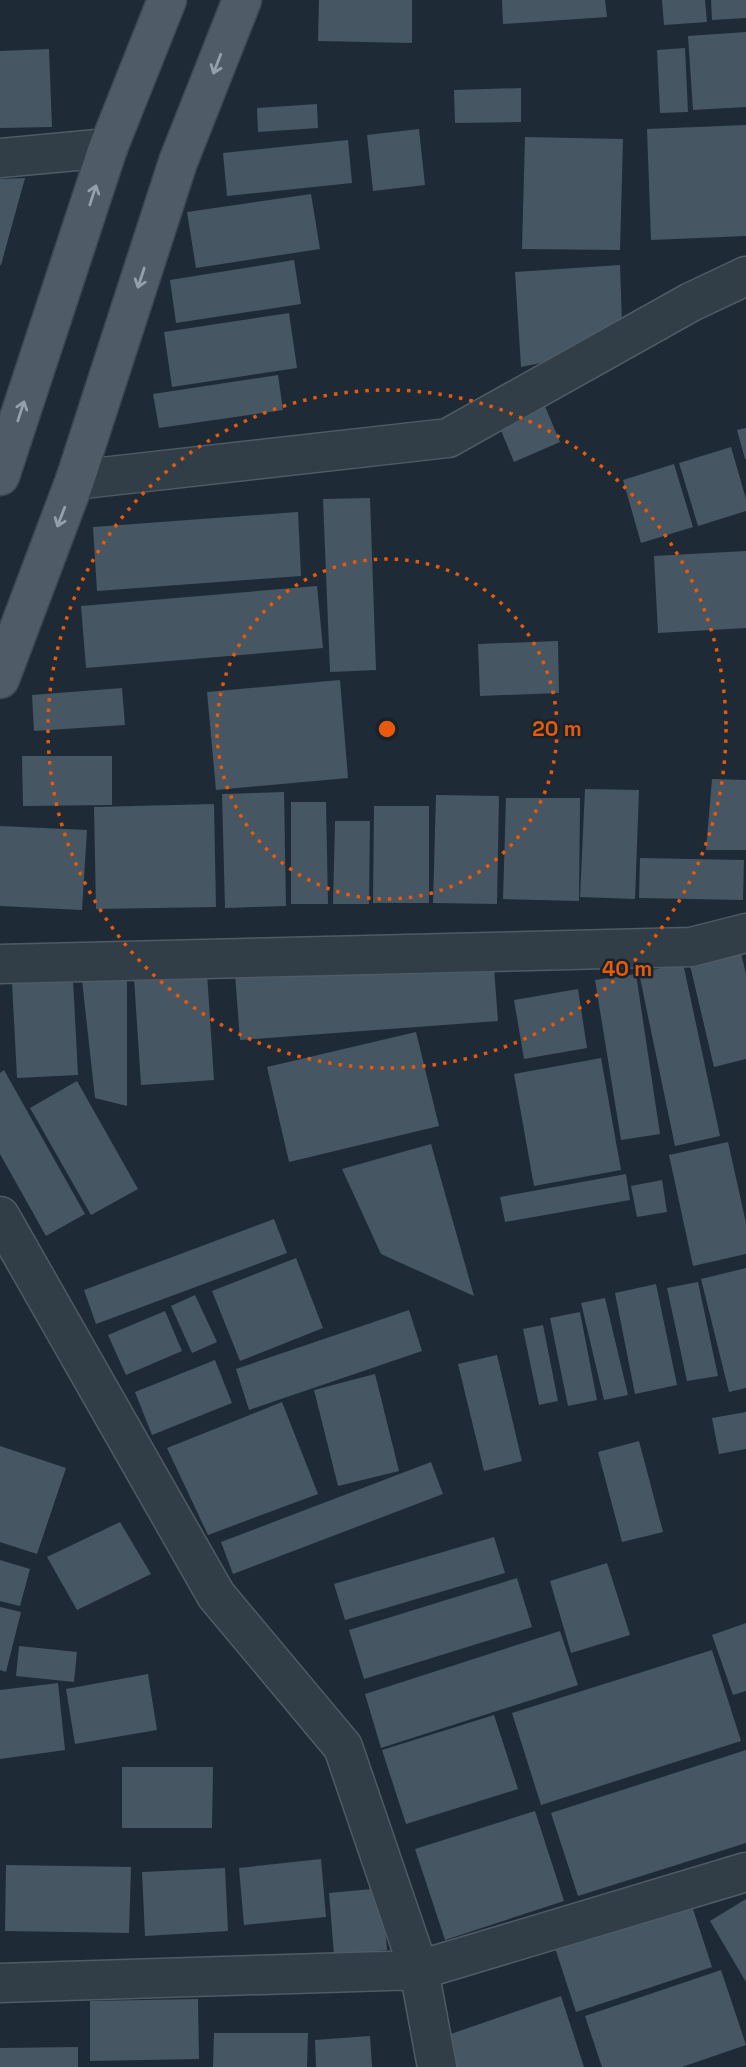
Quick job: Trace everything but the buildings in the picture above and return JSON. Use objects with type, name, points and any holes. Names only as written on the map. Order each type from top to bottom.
[{"type":"main road","points":[[0,476],[108,148],[167,0]]},
{"type":"main road","points":[[0,679],[75,480],[178,162],[242,0]]},
{"type":"street","points":[[0,158],[108,148]]},
{"type":"street","points":[[75,480],[448,438],[679,309],[746,276]]},
{"type":"street","points":[[0,964],[691,947],[746,933]]},
{"type":"street","points":[[0,1216],[216,1595],[343,1747],[419,1970],[437,2067]]},
{"type":"street","points":[[0,1983],[419,1970],[746,1872]]}]
